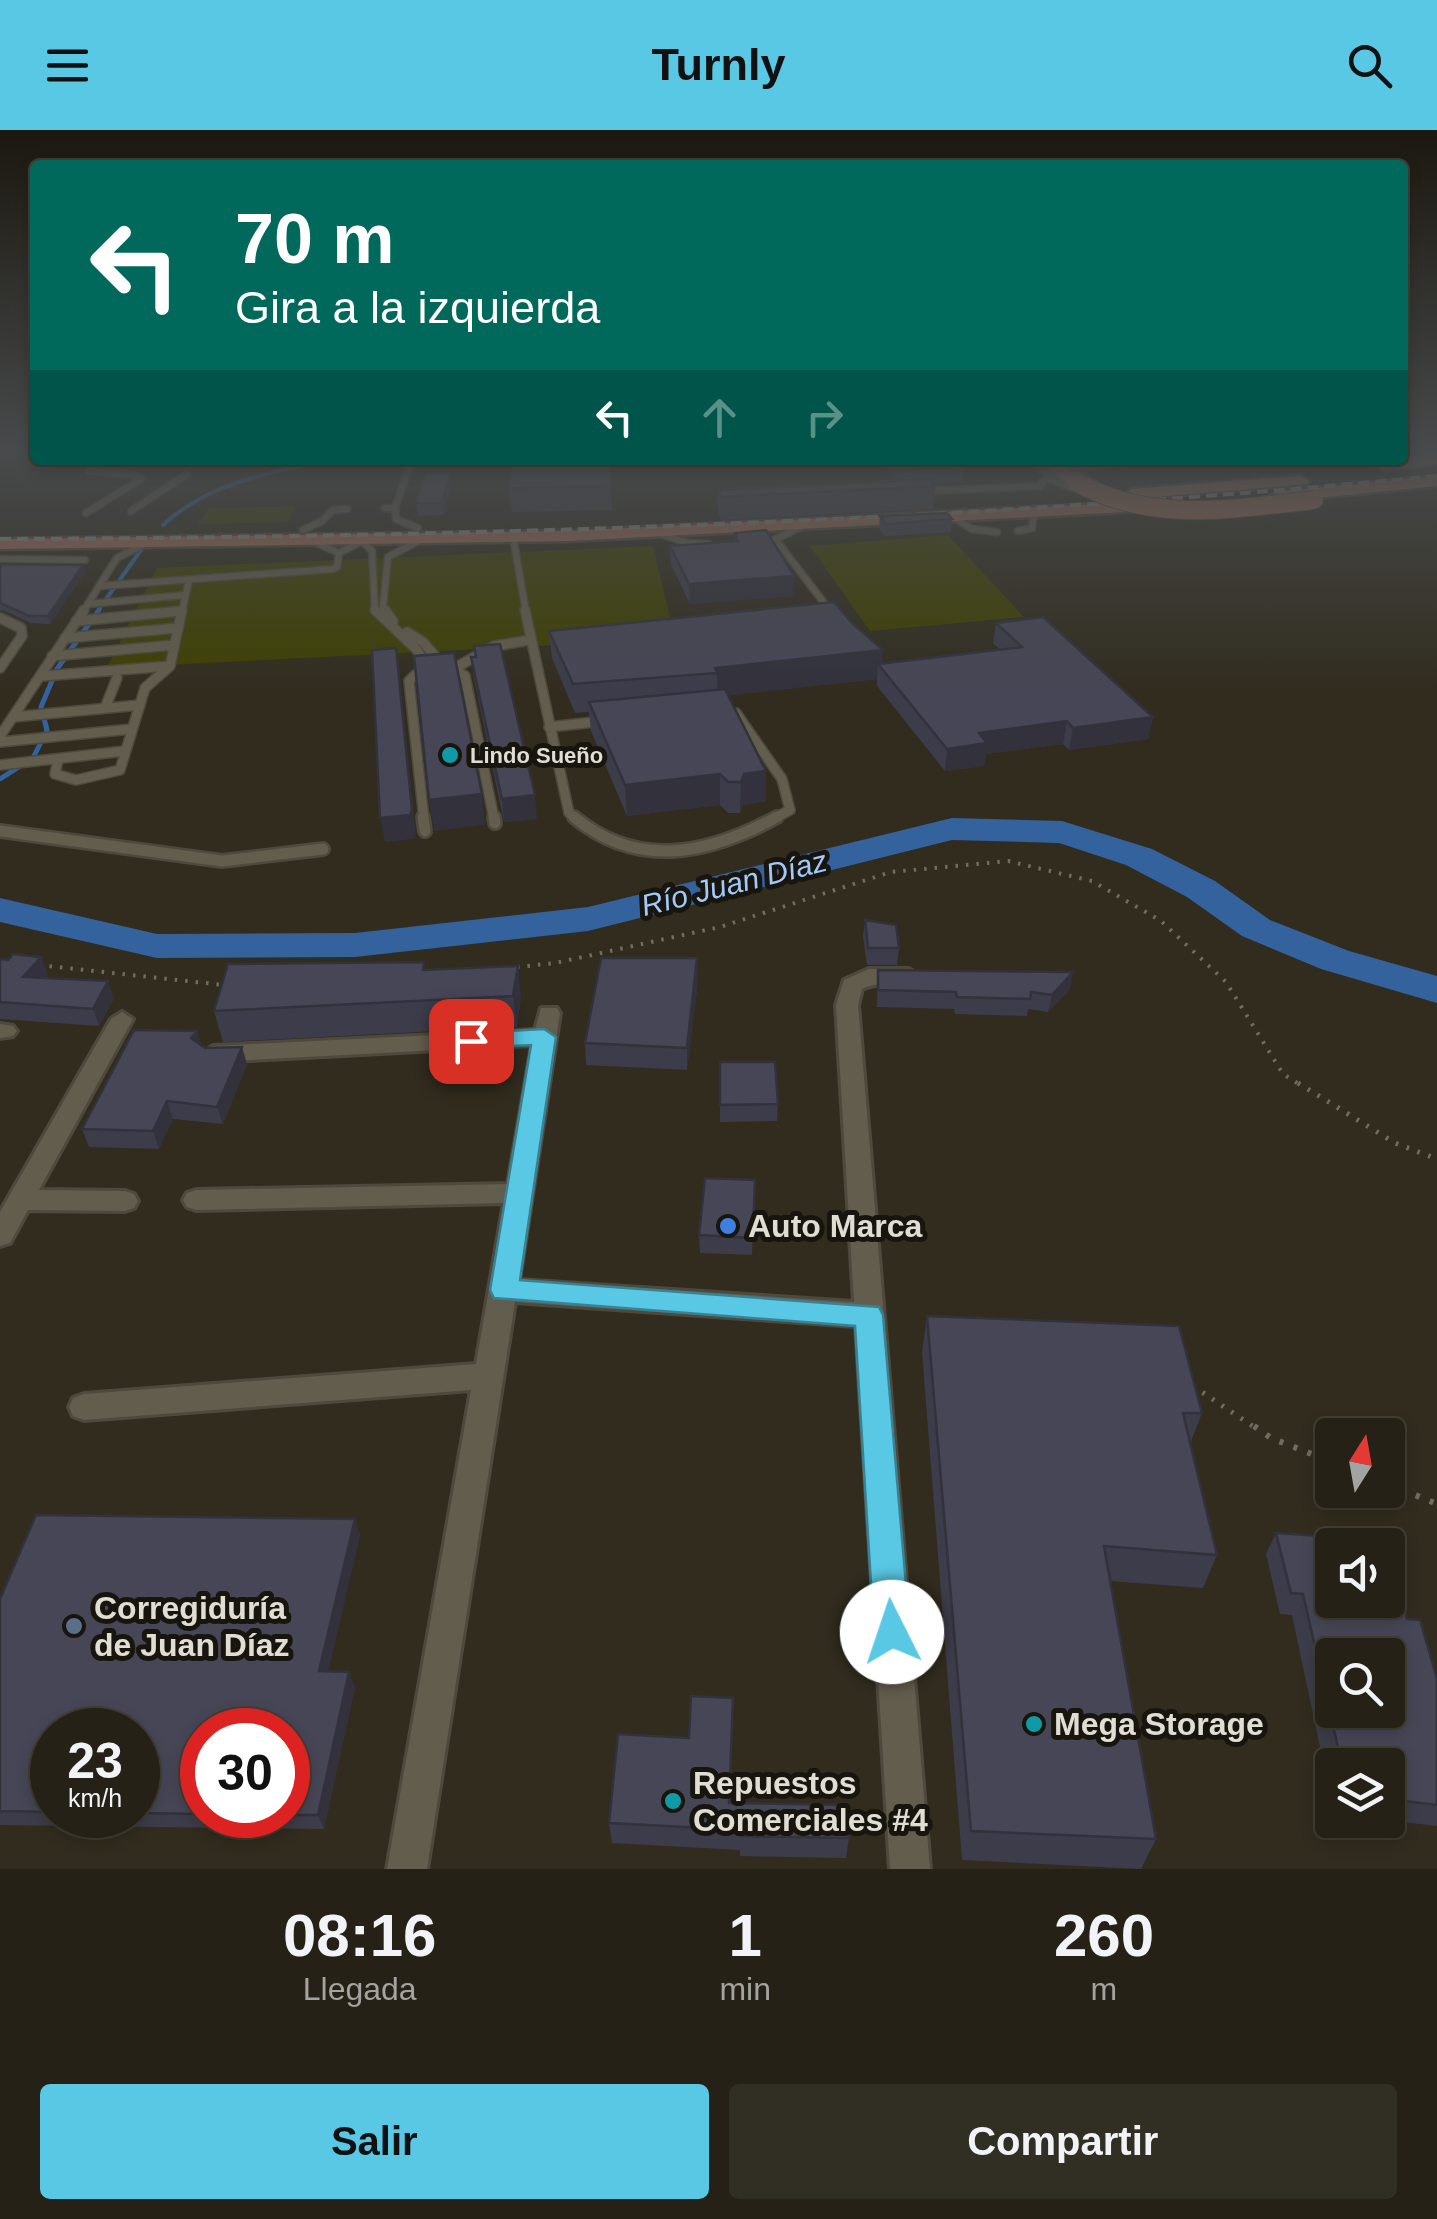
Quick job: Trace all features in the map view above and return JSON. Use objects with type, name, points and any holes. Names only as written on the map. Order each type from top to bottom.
[{"type":"main road","points":[[59,531],[362,540],[420,534],[513,537],[676,531]]},
{"type":"main road","points":[[0,547],[487,531]]},
{"type":"street","points":[[910,1869],[847,1005],[852,985],[870,976],[947,976]]},
{"type":"street","points":[[0,1236],[122,1018]]},
{"type":"street","points":[[212,1054],[547,1025],[407,1869]]},
{"type":"street","points":[[196,1200],[520,1193]]},
{"type":"street","points":[[20,1200],[125,1201]]},
{"type":"street","points":[[504,1290],[869,1315]]},
{"type":"street","points":[[84,1407],[490,1376]]},
{"type":"lane","points":[[313,531],[308,536],[339,554]]},
{"type":"lane","points":[[415,531],[420,534],[388,557],[383,612],[423,642],[444,666]]},
{"type":"lane","points":[[764,542],[793,531]]},
{"type":"lane","points":[[990,531],[997,532]]},
{"type":"lane","points":[[655,532],[688,544],[726,544]]},
{"type":"lane","points":[[513,537],[530,640],[569,813],[585,830],[629,852],[686,852],[761,827],[790,810],[782,779],[735,712],[722,709]]},
{"type":"lane","points":[[339,554],[362,540],[372,551],[375,613],[417,650],[426,668]]},
{"type":"lane","points":[[776,540],[840,623]]},
{"type":"lane","points":[[100,544],[118,558]]},
{"type":"lane","points":[[0,739],[118,558],[145,544]]},
{"type":"lane","points":[[688,544],[692,556]]},
{"type":"lane","points":[[98,586],[333,569],[338,567],[339,554]]},
{"type":"lane","points":[[0,559],[84,560]]},
{"type":"lane","points":[[58,760],[55,774],[59,778],[87,778],[120,770],[145,688],[170,666],[188,580]]},
{"type":"lane","points":[[88,604],[185,595]]},
{"type":"lane","points":[[76,621],[181,611]]},
{"type":"lane","points":[[0,618],[21,628],[22,636],[0,668]]},
{"type":"lane","points":[[64,638],[178,628]]},
{"type":"lane","points":[[455,668],[494,646],[530,640]]},
{"type":"lane","points":[[52,656],[174,646]]},
{"type":"lane","points":[[43,676],[170,666]]},
{"type":"lane","points":[[425,831],[410,681],[411,676],[426,668],[455,668],[465,676],[495,823]]},
{"type":"lane","points":[[105,708],[117,678]]},
{"type":"lane","points":[[13,717],[140,705]]},
{"type":"lane","points":[[549,727],[626,719]]},
{"type":"lane","points":[[0,739],[132,729]]},
{"type":"lane","points":[[0,766],[125,751]]},
{"type":"lane","points":[[0,831],[222,862],[323,849]]},
{"type":"path","points":[[500,969],[555,963],[720,926],[891,872],[1008,861],[1092,881],[1161,921],[1226,982],[1284,1074],[1395,1144],[1437,1158]]},
{"type":"path","points":[[37,965],[202,986],[240,985]]},
{"type":"path","points":[[1186,1382],[1272,1438],[1315,1455]]},
{"type":"path","points":[[1405,1491],[1437,1504]]},
{"type":"shaded area","points":[[948,535],[1024,617],[870,631],[810,546]]},
{"type":"shaded area","points":[[653,546],[675,639],[107,668],[157,568]]},
{"type":"building","points":[[767,531],[794,576],[689,584],[670,546],[738,541],[735,533]]},
{"type":"building","points":[[0,564],[83,565],[48,616],[29,616],[0,603]]},
{"type":"building","points":[[834,602],[883,650],[715,668],[717,673],[573,684],[549,631]]},
{"type":"building","points":[[1043,617],[1153,717],[1073,728],[1067,721],[979,733],[987,743],[947,749],[878,664],[1022,647],[996,623]]},
{"type":"building","points":[[500,644],[535,795],[502,799],[471,657],[476,657],[474,646]]},
{"type":"building","points":[[396,648],[412,810],[410,815],[380,818],[372,650]]},
{"type":"building","name":"Lindo Sueño","points":[[454,653],[482,794],[429,800],[414,656]]},
{"type":"building","points":[[725,689],[766,771],[744,774],[741,782],[728,782],[720,774],[625,785],[589,702]]},
{"type":"building","points":[[865,920],[896,925],[899,948],[868,948]]},
{"type":"building","points":[[13,954],[41,957],[23,977],[108,981],[93,1009],[0,1002],[0,959],[8,960]]},
{"type":"building","points":[[601,958],[697,958],[687,1048],[585,1043]]},
{"type":"building","points":[[424,962],[423,970],[518,966],[513,996],[214,1011],[228,964]]},
{"type":"building","points":[[878,970],[1073,972],[1052,995],[1031,992],[1030,999],[878,990]]},
{"type":"building","points":[[134,1030],[197,1031],[191,1038],[205,1048],[242,1047],[217,1107],[167,1101],[153,1131],[82,1129]]},
{"type":"building","points":[[720,1062],[775,1062],[778,1104],[720,1105]]},
{"type":"building","name":"Auto Marca","points":[[705,1178],[755,1180],[753,1238],[699,1235]]},
{"type":"building","name":"Mega Storage","points":[[927,1316],[1179,1326],[1202,1413],[1183,1413],[1217,1555],[1104,1546],[1156,1839],[971,1831]]},
{"type":"building","points":[[36,1515],[355,1519],[319,1671],[349,1672],[318,1815],[310,1815],[310,1708],[180,1708],[180,1814],[160,1813],[160,1708],[30,1708],[30,1812],[0,1811],[0,1599]]},
{"type":"building","points":[[1276,1533],[1315,1536],[1315,1618],[1405,1618],[1405,1612],[1407,1619],[1420,1620],[1437,1679],[1437,1805],[1405,1801],[1405,1748],[1338,1748],[1334,1728],[1405,1728],[1405,1638],[1315,1638],[1315,1647],[1303,1594],[1291,1593]]},
{"type":"building","points":[[691,1696],[733,1698],[729,1803],[847,1805],[849,1838],[740,1836],[741,1830],[609,1823],[618,1734],[689,1738]]},
{"type":"waterway","points":[[97,612],[143,547]]},
{"type":"waterway","points":[[0,779],[33,758],[47,730],[41,707],[57,669],[99,610]]},
{"type":"waterway","name":"Río Juan Díaz","points":[[0,910],[157,946],[355,945],[588,919],[952,829],[1062,832],[1139,857],[1201,889],[1256,928],[1335,960],[1437,990]]},
{"type":"railway","points":[[0,539],[498,531]]},
{"type":"place","name":"Lindo Sueño","points":[[450,755]]},
{"type":"place","name":"Auto Marca","points":[[728,1226]]},
{"type":"place","name":"Corregiduría de Juan Díaz","points":[[74,1626]]},
{"type":"place","name":"Mega Storage","points":[[1034,1724]]},
{"type":"place","name":"Repuestos Comerciales #4","points":[[673,1801]]},
{"type":"route","points":[[471,1041],[544,1037],[504,1290],[869,1315],[892,1632]]}]
